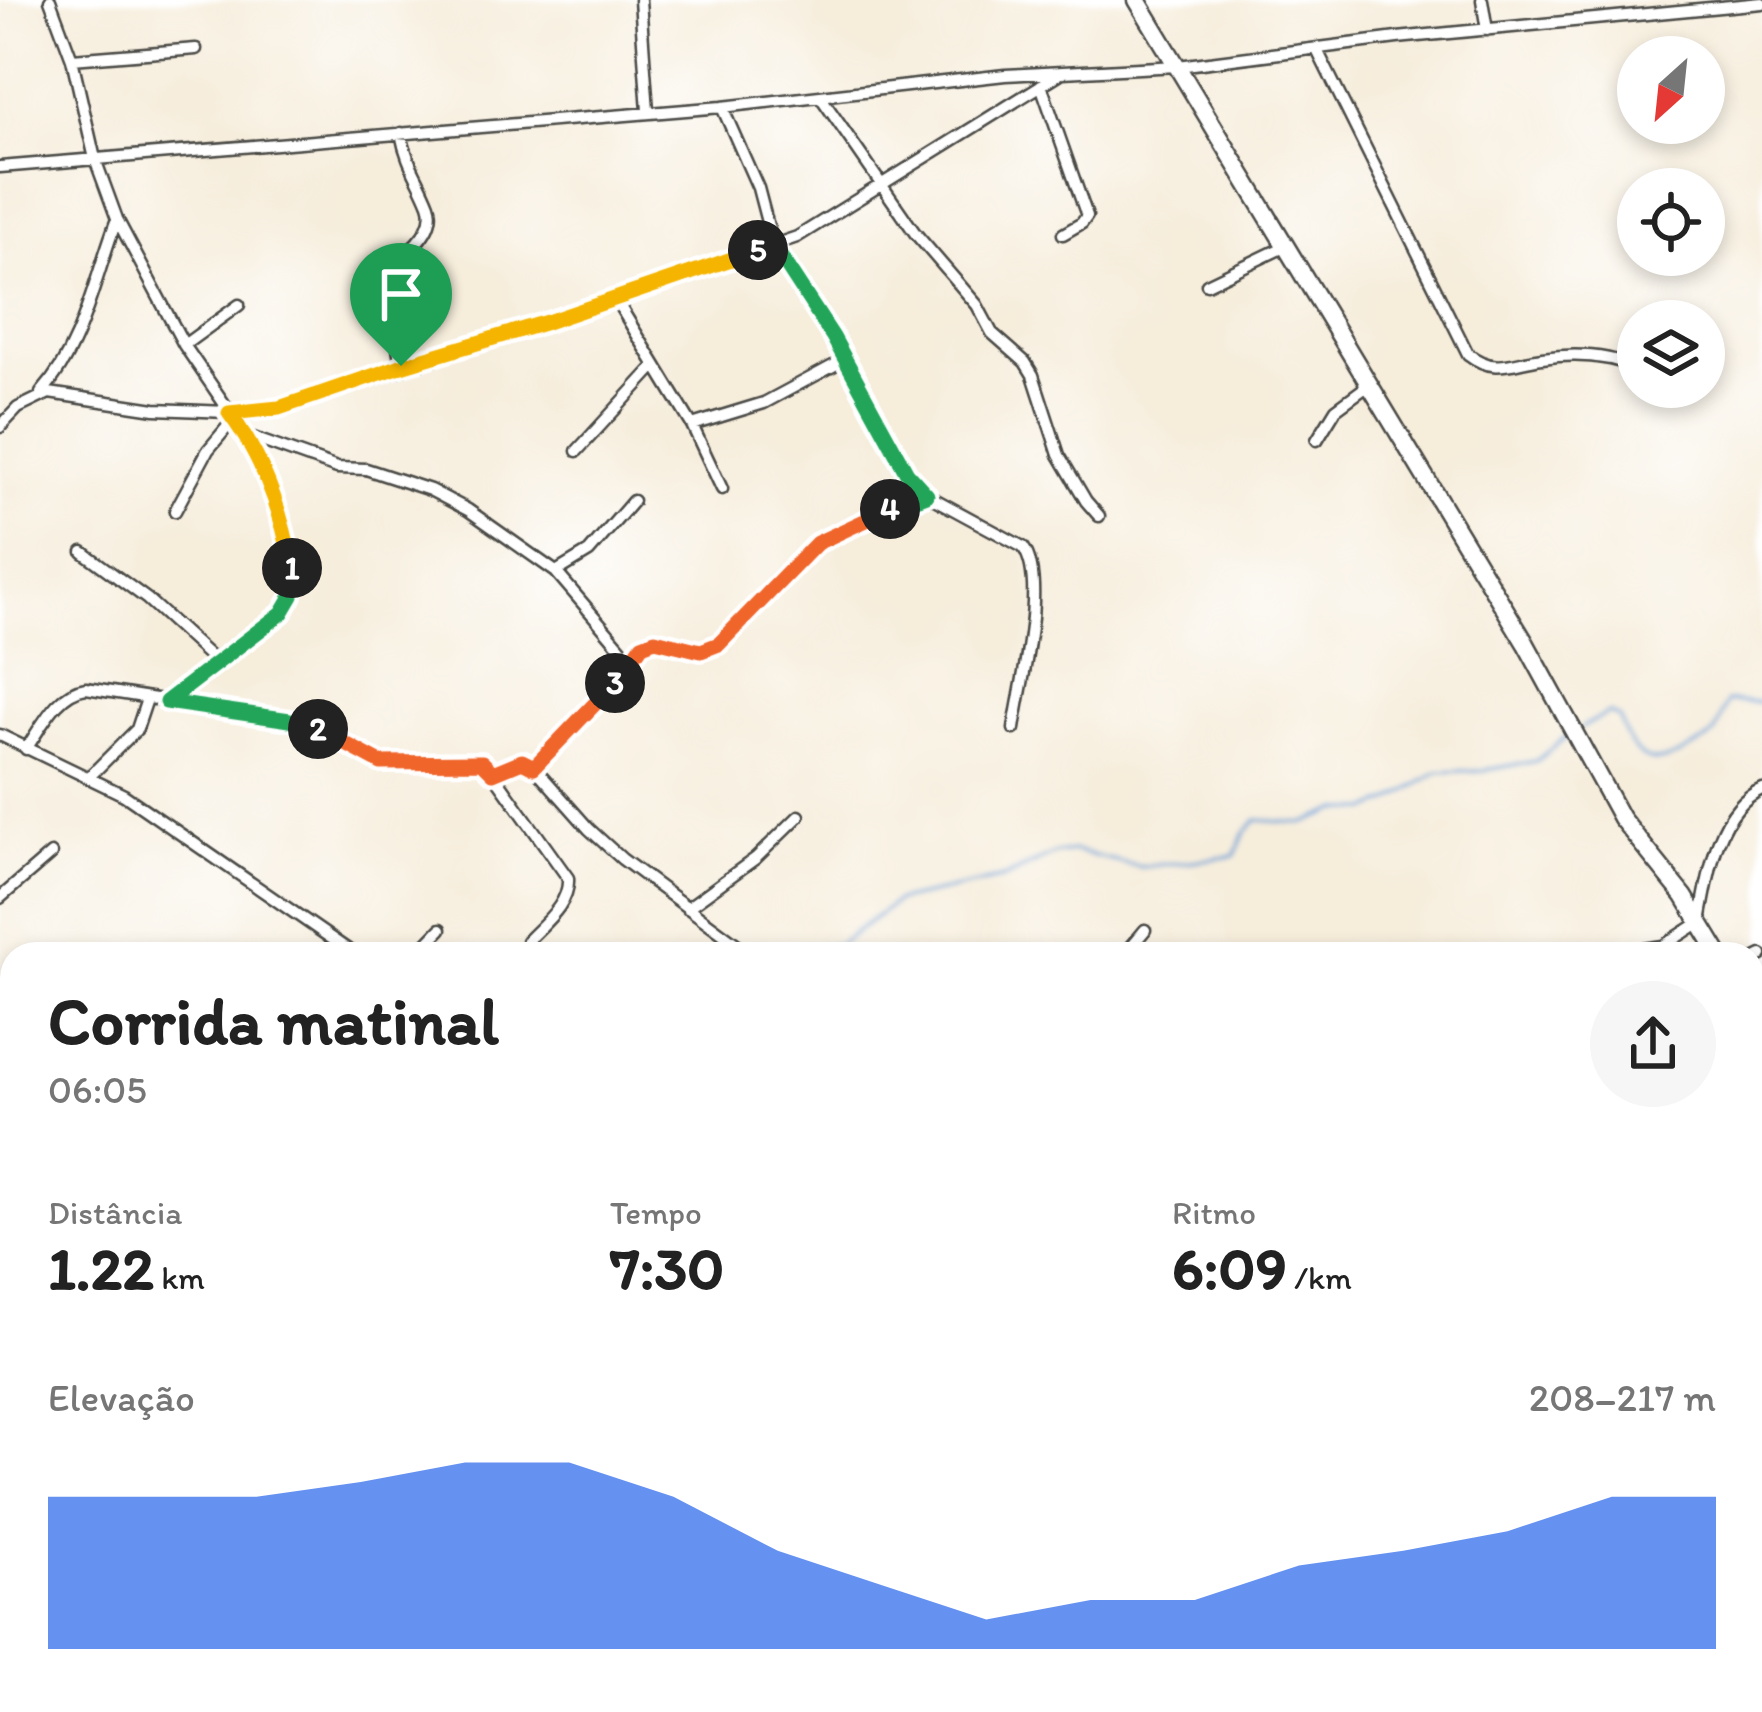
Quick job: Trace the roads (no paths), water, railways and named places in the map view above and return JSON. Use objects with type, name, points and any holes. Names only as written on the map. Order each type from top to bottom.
[{"type":"street","points":[[50,0],[71,59],[94,159],[117,219],[184,345],[245,435],[276,502],[292,565],[292,596],[282,613],[166,702]]},
{"type":"street","points":[[628,0],[640,5],[648,111]]},
{"type":"street","points":[[1137,0],[1370,384],[1621,818],[1684,896],[1712,942]]},
{"type":"street","points":[[1482,0],[1487,30]]},
{"type":"street","points":[[0,167],[722,107],[1064,71],[1178,66],[1397,38],[1762,3]]},
{"type":"street","points":[[71,59],[196,49]]},
{"type":"street","points":[[1317,50],[1468,354],[1481,364],[1503,368],[1540,358],[1586,355],[1617,360]]},
{"type":"street","points":[[39,395],[232,416],[279,408],[797,237],[1064,71]]},
{"type":"street","points":[[1041,86],[1087,216],[1063,234]]},
{"type":"street","points":[[820,96],[915,233],[977,305],[992,333],[1025,362],[1060,455],[1100,517]]},
{"type":"street","points":[[722,107],[758,188],[773,245],[907,473],[927,495],[1023,547],[1035,570],[1014,730]]},
{"type":"street","points":[[400,133],[406,162],[430,207],[430,219],[409,253],[381,268],[377,278],[394,323],[401,366]]},
{"type":"street","points":[[0,427],[54,378],[72,344],[117,219]]},
{"type":"street","points":[[1207,284],[1286,246]]},
{"type":"street","points":[[616,300],[692,425],[722,489]]},
{"type":"street","points":[[184,345],[239,305]]},
{"type":"street","points":[[692,425],[764,403],[844,360]]},
{"type":"street","points":[[577,451],[655,366]]},
{"type":"street","points":[[1317,440],[1336,409],[1370,384]]},
{"type":"street","points":[[176,511],[232,416]]},
{"type":"street","points":[[245,435],[337,468],[366,469],[430,490],[469,510],[556,572],[633,662]]},
{"type":"street","points":[[534,767],[633,662],[642,645],[655,640],[701,651],[719,644],[817,543],[927,495]]},
{"type":"street","points":[[556,572],[590,552],[633,501]]},
{"type":"street","points":[[83,552],[147,599],[217,663]]},
{"type":"street","points":[[26,749],[71,690],[86,688],[290,720],[326,732],[381,763],[482,762],[568,878],[569,890],[560,905],[527,941]]},
{"type":"street","points":[[89,777],[137,729],[147,699]]},
{"type":"street","points":[[0,735],[124,795],[337,942]]},
{"type":"street","points":[[493,773],[522,761],[534,767],[605,844],[734,942]]},
{"type":"street","points":[[1669,942],[1700,922],[1724,830],[1740,807],[1762,789]]},
{"type":"street","points":[[687,908],[756,858],[799,816]]},
{"type":"street","points":[[0,898],[51,854]]},
{"type":"street","points":[[429,942],[441,929]]},
{"type":"street","points":[[1135,942],[1145,930]]},
{"type":"waterway","points":[[1581,728],[1609,713],[1620,719],[1637,753],[1663,760],[1710,737],[1728,701],[1762,702]]},
{"type":"waterway","points":[[842,942],[897,901],[1004,878],[1056,853],[1074,851],[1141,867],[1235,856],[1244,834],[1257,820],[1305,823],[1338,810],[1369,810],[1438,772],[1536,761],[1567,736]]}]
